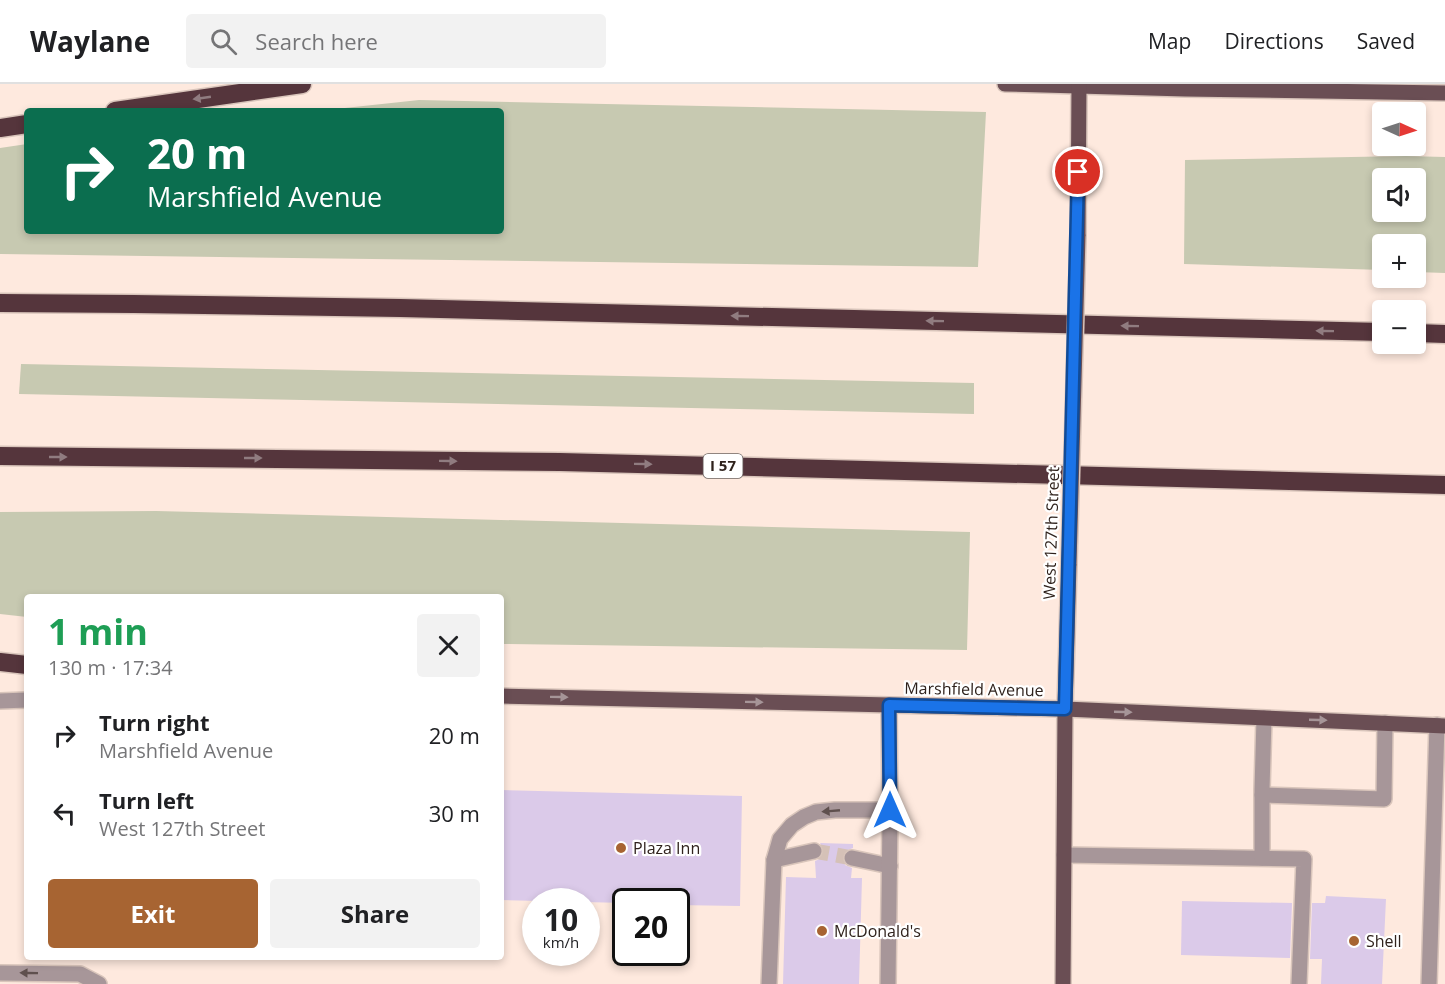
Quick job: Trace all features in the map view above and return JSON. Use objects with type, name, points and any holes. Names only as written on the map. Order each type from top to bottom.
[{"type":"highway","points":[[137,108],[302,84]]},
{"type":"highway","points":[[0,128],[24,124]]},
{"type":"highway","points":[[0,303],[400,308],[1372,333]]},
{"type":"highway","points":[[1426,333],[1445,334]]},
{"type":"highway","name":"I 57","points":[[0,456],[560,462],[1445,485]]},
{"type":"highway","points":[[0,662],[24,665]]},
{"type":"main road","points":[[1005,84],[1247,87],[1445,93]]},
{"type":"main road","name":"West 127th Street","points":[[1064,984],[1065,709],[1078,236],[1079,85]]},
{"type":"main road","name":"Marshfield Avenue","points":[[504,696],[1065,709],[1441,726]]},
{"type":"street","points":[[0,701],[24,700]]},
{"type":"street","points":[[888,984],[889,705]]},
{"type":"street","points":[[1263,858],[1264,718]]},
{"type":"street","points":[[1262,795],[1384,799],[1385,723]]},
{"type":"street","points":[[1429,984],[1441,726]]},
{"type":"street","points":[[769,984],[774,860],[780,839],[792,825],[816,812],[890,810]]},
{"type":"street","points":[[774,860],[814,851]]},
{"type":"street","points":[[1064,855],[1304,859],[1299,984]]},
{"type":"street","points":[[852,858],[890,866]]},
{"type":"street","points":[[0,972],[80,974],[99,984]]},
{"type":"green space","points":[[419,100],[986,112],[978,267],[0,254],[0,148],[24,144],[24,234],[504,234],[504,108],[345,108]]},
{"type":"green space","points":[[1445,157],[1445,273],[1426,272],[1426,234],[1372,234],[1372,270],[1184,264],[1185,160]]},
{"type":"green space","points":[[21,364],[974,383],[974,414],[19,394]]},
{"type":"green space","points":[[156,511],[970,532],[967,650],[504,644],[504,594],[24,594],[24,617],[0,614],[0,512]]},
{"type":"building","name":"Plaza Inn","points":[[504,790],[742,796],[740,906],[690,905],[690,888],[612,888],[612,903],[600,902],[600,888],[522,888],[522,901],[504,900]]},
{"type":"building","name":"McDonald's","points":[[820,843],[853,844],[853,848],[845,851],[842,857],[845,865],[852,868],[851,878],[862,878],[859,984],[783,984],[786,877],[816,878],[815,861],[820,859],[823,853]]},
{"type":"building","name":"Shell","points":[[1326,896],[1386,899],[1382,984],[1321,984],[1322,959],[1310,959],[1312,903],[1325,903]]},
{"type":"building","points":[[1182,901],[1292,903],[1290,958],[1181,955]]},
{"type":"tunnel","points":[[814,851],[852,858]]},
{"type":"place","name":"Plaza Inn","points":[[621,848]]},
{"type":"place","name":"McDonald's","points":[[822,931]]},
{"type":"place","name":"Shell","points":[[1354,941]]},
{"type":"route","points":[[890,810],[889,705],[1065,709],[1078,172]]}]
